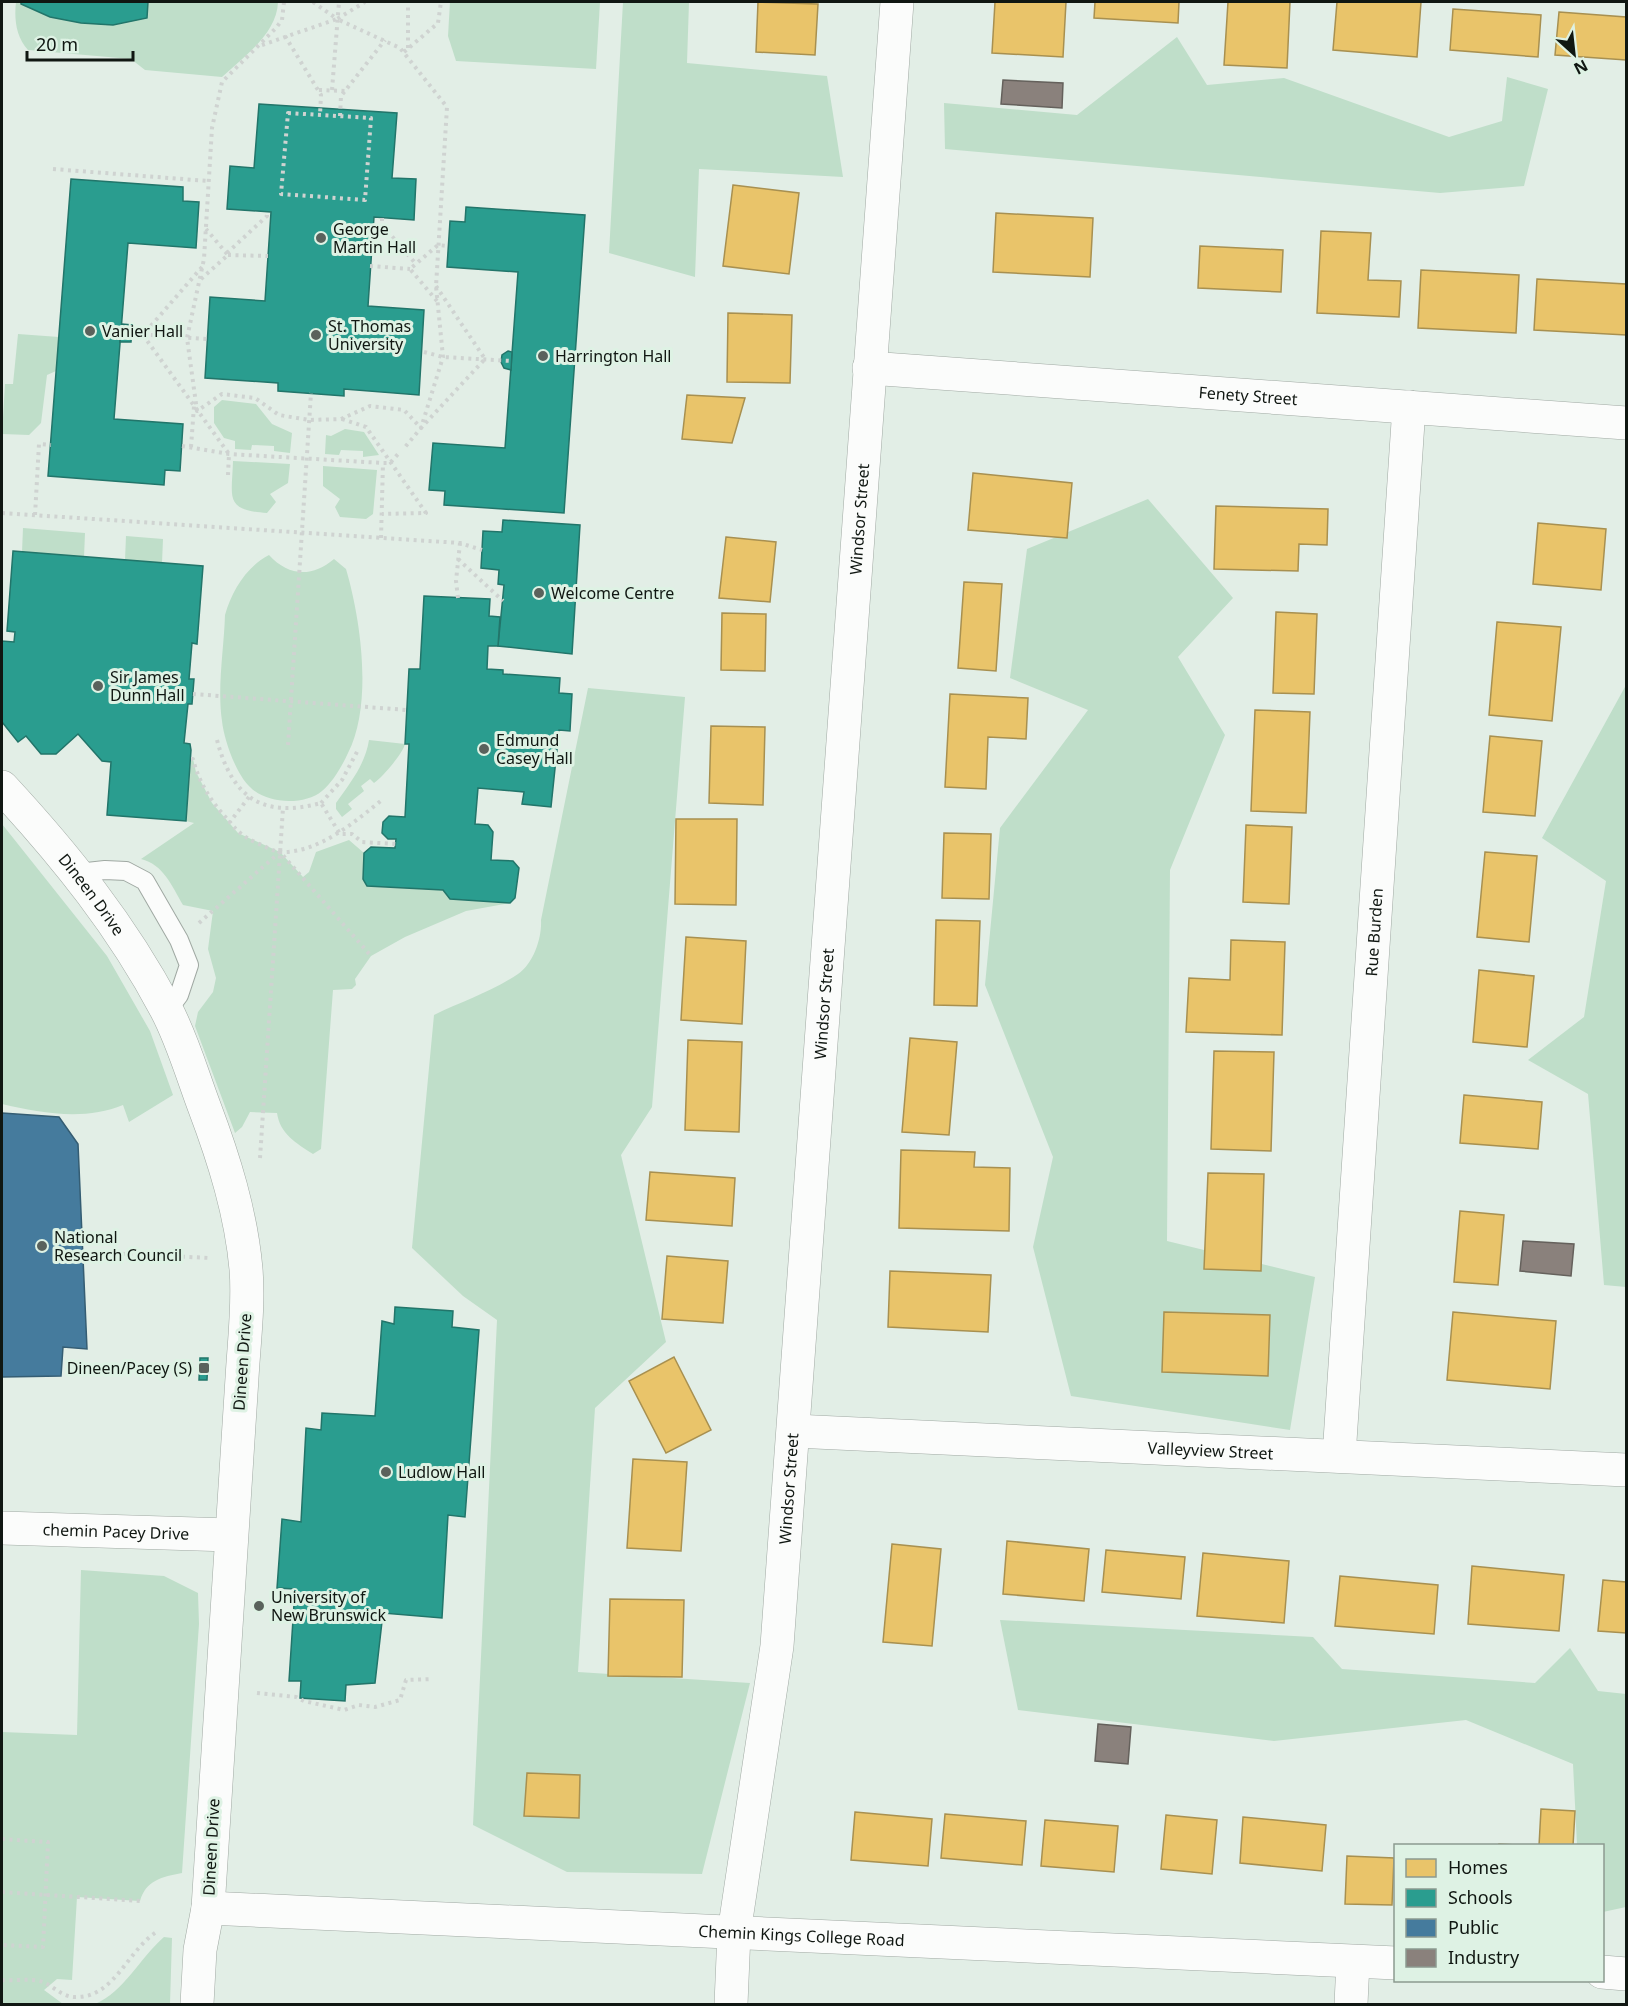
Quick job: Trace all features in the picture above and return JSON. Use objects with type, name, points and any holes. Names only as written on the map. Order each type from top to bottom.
[{"type":"street","name":"Windsor Street","points":[[732,2004],[734,1933],[777,1646],[897,2]]},
{"type":"street","name":"Fenety Street","points":[[869,368],[1626,423]]},
{"type":"street","name":"Rue Burden","points":[[1339,1456],[1409,407]]},
{"type":"street","name":"Dineen Drive","points":[[2,787],[78,873],[126,941],[167,1011],[228,1174],[237,1211],[246,1271],[242,1378],[230,1535],[208,1908],[200,1950],[197,2004]]},
{"type":"street","name":"Valleyview Street","points":[[794,1431],[1626,1470]]},
{"type":"street","name":"chemin Pacey Drive","points":[[2,1528],[230,1535]]},
{"type":"street","name":"Chemin Kings College Road","points":[[208,1908],[1394,1963]]},
{"type":"street","points":[[1352,2004],[1353,1962]]},
{"type":"street","points":[[1604,1972],[1626,1974]]},
{"type":"lane","points":[[78,873],[105,870],[126,872],[145,881],[179,940],[189,965],[179,995],[167,1011]]},
{"type":"path","points":[[197,411],[187,338],[201,279],[212,128],[222,82],[282,20],[284,2]]},
{"type":"path","points":[[313,2],[337,19],[386,40],[404,52],[447,107],[436,286],[443,357],[421,428]]},
{"type":"path","points":[[332,90],[339,2]]},
{"type":"path","points":[[259,46],[337,19],[365,2]]},
{"type":"path","points":[[408,2],[408,48]]},
{"type":"path","points":[[404,52],[438,23],[441,2]]},
{"type":"path","points":[[285,36],[319,90],[320,115]]},
{"type":"path","points":[[340,116],[341,96],[386,40]]},
{"type":"path","points":[[319,90],[345,91]]},
{"type":"path","points":[[288,113],[320,115],[371,118],[365,200],[281,194],[288,113]]},
{"type":"path","points":[[330,115],[330,122]]},
{"type":"path","points":[[53,169],[208,181]]},
{"type":"path","points":[[201,279],[267,216],[267,212]]},
{"type":"path","points":[[382,218],[381,225],[416,264]]},
{"type":"path","points":[[206,228],[228,254],[268,256]]},
{"type":"path","points":[[370,266],[410,269],[438,245],[448,246]]},
{"type":"path","points":[[143,335],[202,266]]},
{"type":"path","points":[[410,269],[437,301]]},
{"type":"path","points":[[436,286],[485,359]]},
{"type":"path","points":[[121,333],[207,339]]},
{"type":"path","points":[[143,335],[229,454],[228,475]]},
{"type":"path","points":[[424,352],[443,357],[511,360]]},
{"type":"path","points":[[405,447],[485,359]]},
{"type":"path","points":[[288,745],[310,393]]},
{"type":"path","points":[[197,411],[222,394],[255,398],[279,415],[309,420],[341,419],[366,427],[426,513],[382,514]]},
{"type":"path","points":[[191,447],[194,405]]},
{"type":"path","points":[[341,419],[370,406],[404,410],[421,428]]},
{"type":"path","points":[[34,515],[39,444],[51,445]]},
{"type":"path","points":[[182,446],[229,454],[382,463],[390,463],[399,453]]},
{"type":"path","points":[[381,538],[382,463]]},
{"type":"path","points":[[2,513],[460,543],[482,550]]},
{"type":"path","points":[[458,598],[460,543]]},
{"type":"path","points":[[458,559],[503,601]]},
{"type":"path","points":[[193,694],[407,710]]},
{"type":"path","points":[[217,740],[227,770],[241,792],[264,805],[283,808],[303,807],[321,802],[342,780],[358,750]]},
{"type":"path","points":[[190,759],[193,759],[196,772],[212,803],[238,833],[248,840],[280,852],[371,956]]},
{"type":"path","points":[[230,822],[249,797]]},
{"type":"path","points":[[179,940],[280,852],[314,845],[340,834],[383,799]]},
{"type":"path","points":[[321,802],[340,834]]},
{"type":"path","points":[[260,1159],[283,808]]},
{"type":"path","points":[[340,834],[352,834],[362,842],[396,844]]},
{"type":"path","points":[[107,1253],[228,1259],[246,1271]]},
{"type":"path","points":[[268,1694],[296,1696],[303,1701],[344,1710],[359,1705],[375,1707],[400,1700],[406,1680],[432,1679]]},
{"type":"path","points":[[2,1839],[48,1842],[43,1947],[2,1945]]},
{"type":"path","points":[[2,1892],[140,1901]]},
{"type":"path","points":[[2,1980],[43,1982],[68,1996],[78,1997],[92,1994],[114,1979],[144,1939],[158,1931]]},
{"type":"green space","points":[[16,2],[68,20],[113,23],[146,18],[148,2],[278,2],[276,14],[266,34],[222,77],[145,70],[131,59],[28,50],[17,28]]},
{"type":"green space","points":[[450,2],[600,2],[596,69],[456,61],[448,36]]},
{"type":"green space","points":[[623,2],[689,2],[687,63],[827,76],[843,177],[699,169],[695,277],[609,253]]},
{"type":"green space","points":[[1177,37],[1207,85],[1284,78],[1449,137],[1502,121],[1507,77],[1548,89],[1524,186],[1440,193],[945,149],[944,103],[1077,115]]},
{"type":"green space","points":[[18,334],[59,337],[56,371],[47,375],[41,423],[29,435],[2,434],[5,384],[13,384]]},
{"type":"green space","points":[[222,400],[256,404],[272,424],[292,433],[290,453],[274,451],[274,446],[252,445],[251,450],[235,449],[235,441],[224,438],[214,423],[214,407]]},
{"type":"green space","points":[[345,429],[364,432],[379,455],[363,457],[363,451],[341,450],[339,455],[325,454],[326,435],[331,436]]},
{"type":"green space","points":[[233,461],[290,464],[288,483],[270,494],[276,502],[267,513],[243,509],[237,505],[232,493]]},
{"type":"green space","points":[[323,466],[377,470],[373,514],[366,519],[340,517],[335,507],[340,499],[323,486]]},
{"type":"green space","points":[[1148,499],[1233,598],[1178,657],[1225,735],[1170,870],[1167,1241],[1315,1277],[1290,1430],[1071,1396],[1033,1247],[1053,1157],[985,985],[1000,828],[1088,710],[1010,678],[1027,549]]},
{"type":"green space","points":[[23,528],[85,533],[84,557],[22,552]]},
{"type":"green space","points":[[126,536],[163,539],[162,563],[125,560]]},
{"type":"green space","points":[[269,555],[292,571],[309,572],[334,559],[346,569],[360,637],[362,687],[356,733],[348,753],[330,783],[314,796],[296,801],[265,797],[250,787],[231,756],[222,721],[220,681],[225,615],[241,580],[253,566]]},
{"type":"green space","points":[[1626,685],[1626,1287],[1604,1285],[1588,1094],[1528,1060],[1584,1017],[1606,881],[1542,838]]},
{"type":"green space","points":[[588,688],[685,697],[652,1107],[621,1155],[666,1342],[595,1408],[578,1672],[750,1683],[702,1874],[567,1872],[473,1825],[497,1320],[463,1296],[412,1248],[434,1015],[508,980],[524,969],[533,957],[540,934]]},
{"type":"green space","points":[[369,740],[405,744],[397,759],[378,780],[374,783],[370,779],[361,786],[364,791],[348,804],[352,809],[342,817],[336,809],[336,803],[360,766]]},
{"type":"green space","points":[[191,759],[193,759],[196,772],[212,803],[238,833],[280,852],[303,877],[309,872],[316,852],[349,840],[364,853],[363,879],[367,886],[443,890],[450,899],[510,903],[466,911],[405,937],[371,956],[355,979],[356,985],[352,989],[333,990],[321,1149],[313,1154],[285,1132],[277,1113],[250,1112],[242,1127],[235,1133],[195,1026],[198,1012],[213,992],[216,978],[208,949],[213,911],[183,905],[171,883],[161,871],[141,859],[194,823],[186,821]]},
{"type":"green space","points":[[2,824],[107,956],[150,1031],[173,1095],[129,1122],[123,1105],[93,1113],[62,1114],[2,1104]]},
{"type":"green space","points":[[81,1570],[164,1576],[198,1593],[199,1624],[182,1873],[162,1878],[151,1884],[146,1888],[140,1901],[77,1897],[72,1980],[57,1979],[44,1990],[63,2004],[2,2004],[2,1732],[77,1735]]},
{"type":"green space","points":[[1000,1620],[1313,1637],[1342,1669],[1535,1683],[1570,1648],[1598,1691],[1626,1694],[1626,1907],[1604,1912],[1604,1844],[1577,1844],[1573,1764],[1466,1720],[1274,1741],[1018,1710]]},
{"type":"green space","points":[[164,1937],[172,1938],[170,2004],[95,2004],[114,1992]]},
{"type":"building: Homes","points":[[758,2],[818,4],[815,55],[756,52]]},
{"type":"building: Homes","points":[[995,2],[1066,2],[1063,57],[992,53]]},
{"type":"building: Homes","points":[[1095,2],[1179,2],[1178,23],[1094,18]]},
{"type":"building: Homes","points":[[1228,2],[1290,2],[1287,68],[1224,65]]},
{"type":"building: Homes","points":[[1337,2],[1421,2],[1417,57],[1333,50]]},
{"type":"building: Homes","points":[[1453,9],[1541,15],[1538,57],[1450,50]]},
{"type":"building: Homes","points":[[1559,12],[1626,17],[1626,60],[1555,55]]},
{"type":"building: Homes","points":[[733,185],[799,193],[789,274],[723,266]]},
{"type":"building: Homes","points":[[996,213],[1093,218],[1090,277],[993,272]]},
{"type":"building: Homes","points":[[1321,231],[1371,233],[1368,280],[1401,281],[1399,317],[1317,313]]},
{"type":"building: Homes","points":[[1200,246],[1283,250],[1281,292],[1198,288]]},
{"type":"building: Homes","points":[[1421,270],[1519,275],[1516,333],[1418,328]]},
{"type":"building: Homes","points":[[1537,279],[1626,284],[1626,335],[1534,330]]},
{"type":"building: Homes","points":[[728,313],[792,315],[790,383],[727,382]]},
{"type":"building: Homes","points":[[687,395],[745,398],[732,443],[682,439]]},
{"type":"building: Homes","points":[[973,473],[1072,483],[1067,538],[968,530]]},
{"type":"building: Homes","points":[[1216,506],[1328,509],[1327,545],[1299,544],[1298,571],[1214,569]]},
{"type":"building: Homes","points":[[1538,523],[1606,529],[1601,590],[1533,584]]},
{"type":"building: Homes","points":[[726,537],[776,542],[770,602],[719,598]]},
{"type":"building: Homes","points":[[964,582],[1002,584],[996,671],[958,668]]},
{"type":"building: Homes","points":[[1276,612],[1317,614],[1314,694],[1273,693]]},
{"type":"building: Homes","points":[[722,613],[766,614],[765,671],[721,670]]},
{"type":"building: Homes","points":[[1497,622],[1561,627],[1552,721],[1489,715]]},
{"type":"building: Homes","points":[[950,694],[1028,698],[1026,739],[988,737],[986,789],[945,787]]},
{"type":"building: Homes","points":[[1255,710],[1310,712],[1306,813],[1251,811]]},
{"type":"building: Homes","points":[[711,726],[765,727],[763,805],[709,803]]},
{"type":"building: Homes","points":[[1490,736],[1542,741],[1535,816],[1483,812]]},
{"type":"building: Homes","points":[[676,819],[737,819],[736,905],[675,904]]},
{"type":"building: Homes","points":[[1246,825],[1292,827],[1289,904],[1243,902]]},
{"type":"building: Homes","points":[[944,833],[991,834],[989,899],[942,898]]},
{"type":"building: Homes","points":[[1485,852],[1537,856],[1529,942],[1477,937]]},
{"type":"building: Homes","points":[[936,920],[980,921],[977,1006],[934,1005]]},
{"type":"building: Homes","points":[[686,937],[746,941],[742,1024],[681,1020]]},
{"type":"building: Homes","points":[[1231,940],[1285,942],[1282,1035],[1186,1032],[1189,978],[1230,980]]},
{"type":"building: Homes","points":[[1479,970],[1534,976],[1527,1047],[1473,1042]]},
{"type":"building: Homes","points":[[910,1038],[957,1042],[949,1135],[902,1132]]},
{"type":"building: Homes","points":[[688,1040],[742,1042],[739,1132],[685,1130]]},
{"type":"building: Homes","points":[[1214,1051],[1274,1052],[1271,1151],[1211,1149]]},
{"type":"building: Homes","points":[[1464,1095],[1542,1102],[1538,1149],[1460,1143]]},
{"type":"building: Homes","points":[[901,1150],[975,1152],[974,1167],[1010,1168],[1009,1231],[899,1228]]},
{"type":"building: Homes","points":[[650,1172],[735,1178],[732,1226],[646,1220]]},
{"type":"building: Homes","points":[[1208,1173],[1264,1174],[1261,1271],[1204,1269]]},
{"type":"building: Homes","points":[[1460,1211],[1504,1215],[1498,1285],[1454,1282]]},
{"type":"building: Homes","points":[[667,1256],[728,1261],[723,1323],[662,1319]]},
{"type":"building: Homes","points":[[890,1271],[991,1275],[988,1332],[888,1327]]},
{"type":"building: Homes","points":[[1164,1312],[1270,1315],[1268,1376],[1162,1372]]},
{"type":"building: Homes","points":[[1453,1312],[1556,1321],[1550,1389],[1447,1380]]},
{"type":"building: Homes","points":[[674,1357],[711,1430],[666,1453],[629,1381]]},
{"type":"building: Homes","points":[[633,1459],[687,1462],[681,1551],[627,1548]]},
{"type":"building: Homes","points":[[1007,1541],[1089,1549],[1084,1601],[1003,1594]]},
{"type":"building: Homes","points":[[892,1544],[941,1549],[932,1646],[883,1642]]},
{"type":"building: Homes","points":[[1106,1550],[1185,1557],[1181,1599],[1102,1592]]},
{"type":"building: Homes","points":[[1203,1553],[1289,1561],[1284,1623],[1197,1616]]},
{"type":"building: Homes","points":[[1472,1566],[1564,1575],[1559,1631],[1468,1624]]},
{"type":"building: Homes","points":[[1340,1576],[1438,1585],[1434,1634],[1335,1626]]},
{"type":"building: Homes","points":[[1603,1580],[1626,1582],[1626,1633],[1598,1631]]},
{"type":"building: Homes","points":[[610,1599],[684,1600],[682,1677],[608,1676]]},
{"type":"building: Homes","points":[[527,1773],[580,1775],[579,1818],[524,1816]]},
{"type":"building: Homes","points":[[1541,1809],[1575,1811],[1573,1844],[1539,1844]]},
{"type":"building: Homes","points":[[855,1812],[932,1819],[928,1866],[851,1860]]},
{"type":"building: Homes","points":[[945,1814],[1026,1821],[1022,1865],[941,1858]]},
{"type":"building: Homes","points":[[1166,1815],[1217,1820],[1212,1874],[1161,1869]]},
{"type":"building: Homes","points":[[1243,1817],[1326,1825],[1322,1871],[1240,1863]]},
{"type":"building: Homes","points":[[1045,1820],[1118,1826],[1114,1872],[1041,1866]]},
{"type":"building: Homes","points":[[1347,1856],[1394,1858],[1392,1905],[1345,1904]]},
{"type":"building: Schools","points":[[21,2],[148,2],[147,18],[113,25],[81,23],[50,17]]},
{"type":"building: Schools","name":"George Martin Hall","points":[[259,104],[397,113],[392,178],[416,179],[414,220],[374,217],[368,306],[424,310],[419,395],[344,389],[344,396],[278,391],[278,383],[205,378],[210,297],[265,301],[271,212],[227,209],[230,166],[254,168]]},
{"type":"building: Schools","name":"Vanier Hall","points":[[71,179],[183,187],[183,201],[199,202],[196,248],[128,243],[114,419],[183,424],[180,471],[165,470],[164,485],[48,476]]},
{"type":"building: Schools","name":"Harrington Hall","points":[[466,207],[585,215],[564,513],[444,505],[445,491],[429,490],[433,443],[505,448],[518,272],[447,267],[450,221],[465,222]]},
{"type":"building: Schools","points":[[122,324],[132,325],[131,342],[120,342]]},
{"type":"building: Schools","points":[[508,351],[512,352],[511,370],[504,368],[501,362],[502,355]]},
{"type":"building: Schools","name":"Welcome Centre","points":[[503,520],[580,525],[572,654],[498,646],[504,585],[498,584],[499,570],[481,568],[483,531],[502,532]]},
{"type":"building: Schools","name":"Sir James Dunn Hall","points":[[13,551],[203,566],[197,644],[192,643],[189,679],[194,679],[192,704],[188,704],[184,743],[190,744],[191,750],[186,821],[107,815],[111,762],[102,761],[78,734],[56,754],[41,754],[26,736],[18,742],[2,722],[2,641],[14,642],[15,632],[7,631]]},
{"type":"building: Schools","name":"Edmund Casey Hall","points":[[424,596],[490,599],[489,616],[500,617],[498,646],[488,646],[487,669],[503,670],[503,674],[560,678],[559,693],[572,694],[570,731],[559,730],[551,807],[522,804],[524,792],[478,788],[475,824],[488,825],[493,832],[491,860],[513,861],[519,868],[515,898],[510,903],[450,899],[443,890],[367,886],[363,879],[364,853],[371,847],[395,848],[396,839],[388,839],[382,833],[383,822],[389,816],[405,817],[409,744],[405,744],[409,669],[420,669]]},
{"type":"building: Schools","name":"Ludlow Hall","points":[[395,1307],[453,1311],[452,1327],[479,1330],[465,1517],[448,1515],[442,1618],[383,1613],[375,1683],[346,1685],[345,1701],[300,1698],[301,1681],[289,1681],[295,1589],[277,1588],[282,1519],[301,1522],[306,1428],[321,1430],[322,1413],[375,1416],[382,1321],[394,1324]]},
{"type":"building: Schools","points":[[200,1358],[208,1358],[207,1380],[199,1380]]},
{"type":"building: Public","name":"National Research Council","points":[[2,1113],[59,1117],[78,1144],[87,1349],[63,1347],[61,1376],[2,1377]]},
{"type":"building: Industry","points":[[1003,80],[1063,83],[1062,108],[1001,104]]},
{"type":"building: Industry","points":[[1523,1241],[1574,1244],[1571,1276],[1520,1271]]},
{"type":"building: Industry","points":[[1098,1724],[1131,1727],[1128,1764],[1095,1761]]},
{"type":"place","name":"George Martin Hall","points":[[321,238]]},
{"type":"place","name":"Vanier Hall","points":[[90,331]]},
{"type":"place","name":"St. Thomas University","points":[[316,335]]},
{"type":"place","name":"Harrington Hall","points":[[543,356]]},
{"type":"place","name":"Welcome Centre","points":[[539,593]]},
{"type":"place","name":"Sir James Dunn Hall","points":[[98,686]]},
{"type":"place","name":"Edmund Casey Hall","points":[[484,749]]},
{"type":"place","name":"National Research Council","points":[[42,1246]]},
{"type":"place","name":"Dineen/Pacey (S)","points":[[204,1368]]},
{"type":"place","name":"Ludlow Hall","points":[[386,1472]]},
{"type":"place","name":"University of New Brunswick","points":[[259,1606]]}]
